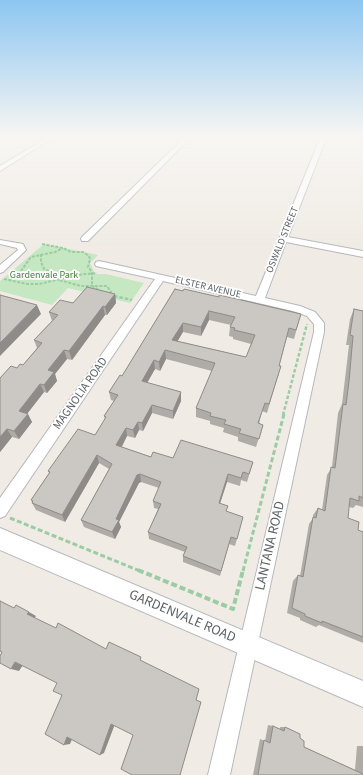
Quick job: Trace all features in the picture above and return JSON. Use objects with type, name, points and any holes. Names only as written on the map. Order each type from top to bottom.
[{"type":"street","points":[[85,239],[152,172]]},
{"type":"street","name":"OSWALD STREET","points":[[259,300],[310,172]]},
{"type":"street","points":[[284,239],[363,254]]},
{"type":"street","points":[[0,242],[22,248],[21,252],[0,270]]},
{"type":"street","name":"ELSTER AVENUE","points":[[100,269],[161,278],[259,300],[305,311],[311,319]]},
{"type":"street","name":"MAGNOLIA ROAD","points":[[2,513],[161,278]]},
{"type":"street","name":"LANTANA ROAD","points":[[219,775],[319,332],[319,323],[311,319]]},
{"type":"street","name":"GARDENVALE ROAD","points":[[0,539],[363,694]]},
{"type":"path","points":[[42,244],[63,248],[71,252],[84,252],[89,256],[90,259],[88,267],[92,273],[92,286]]},
{"type":"path","points":[[11,280],[23,269],[31,256],[55,252],[63,248]]},
{"type":"path","points":[[41,254],[41,262],[44,269],[56,273],[59,280]]},
{"type":"path","points":[[0,278],[33,284],[92,273],[100,269]]},
{"type":"path","points":[[59,280],[81,286],[107,286],[111,292],[109,294]]},
{"type":"path","points":[[92,286],[109,294],[132,300]]},
{"type":"path","points":[[2,513],[233,609],[311,319]]},
{"type":"green space","name":"Gardenvale Park","points":[[44,244],[98,255],[90,263],[95,274],[106,274],[144,283],[130,303],[68,288],[52,305],[0,291],[0,281]]},
{"type":"building","points":[[87,287],[115,294],[105,307],[103,306],[69,351],[64,350],[48,370],[54,372],[44,385],[40,384],[19,411],[28,414],[14,431],[7,429],[0,437],[0,378],[11,366],[17,368],[20,364],[23,365],[42,343],[34,340],[58,315],[49,312],[60,300],[73,303]]},
{"type":"building","points":[[175,289],[183,291],[184,289],[219,297],[219,295],[301,314],[296,330],[289,328],[279,366],[281,366],[269,404],[265,403],[258,423],[263,425],[259,439],[239,433],[241,429],[224,424],[226,420],[210,416],[211,413],[196,408],[215,363],[165,350],[159,362],[154,360],[142,381],[181,392],[173,411],[152,405],[142,423],[138,422],[133,430],[126,428],[116,445],[151,457],[153,452],[173,458],[181,440],[253,462],[249,474],[243,472],[241,478],[228,474],[219,503],[228,506],[226,511],[243,517],[237,539],[231,537],[221,571],[183,556],[187,547],[148,532],[161,504],[153,501],[161,482],[140,474],[137,475],[116,519],[119,520],[112,532],[81,520],[112,464],[97,455],[62,515],[32,503],[33,501],[31,500],[50,472],[48,471],[78,429],[95,435],[106,417],[104,416],[118,395],[109,392],[120,375],[122,376]],"holes":[[[209,311],[235,317],[230,327],[235,328],[234,330],[255,335],[246,357],[172,340],[183,323],[201,327]]]},
{"type":"building","points":[[0,295],[37,305],[0,343]]},
{"type":"building","points":[[354,309],[363,311],[363,498],[359,496],[359,501],[350,498],[348,518],[359,522],[358,530],[363,532],[363,637],[322,621],[322,623],[305,616],[305,614],[292,608],[298,575],[303,577],[313,517],[316,518],[318,508],[325,511],[331,467],[335,468],[343,404],[346,405],[349,381],[353,336],[350,335]]},
{"type":"building","points":[[0,601],[14,608],[16,605],[29,612],[27,614],[56,628],[58,623],[106,649],[109,642],[141,657],[140,660],[199,689],[196,700],[201,702],[180,775],[132,775],[121,769],[133,735],[111,724],[100,755],[67,737],[64,745],[45,734],[62,695],[53,691],[57,683],[15,662],[11,669],[0,663],[0,656],[2,652],[0,651]]},
{"type":"building","points":[[273,726],[284,731],[285,727],[300,734],[300,738],[304,741],[304,747],[363,775],[258,775],[264,740],[270,743]]}]
